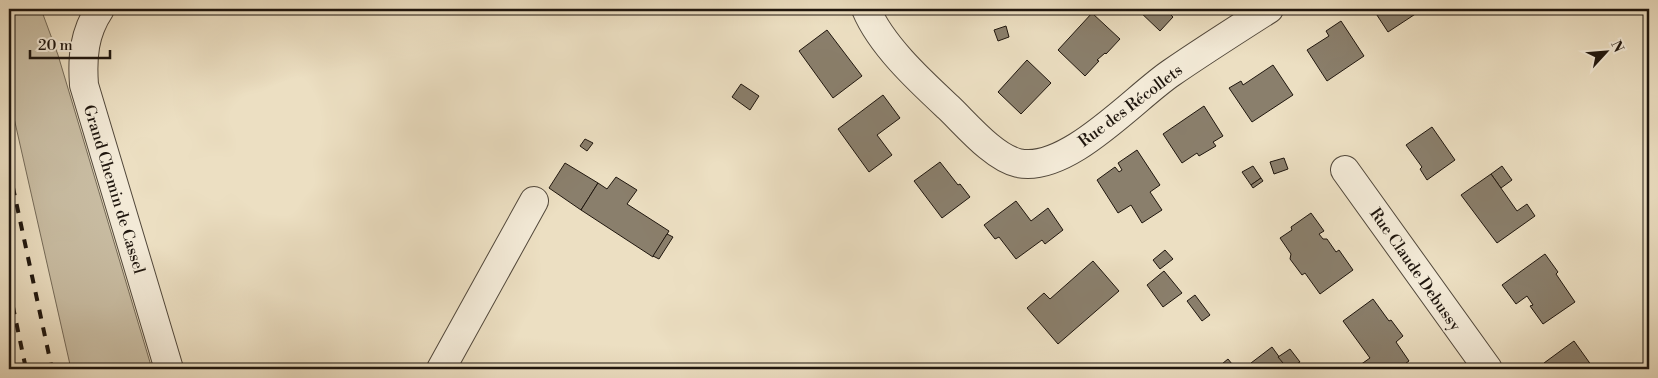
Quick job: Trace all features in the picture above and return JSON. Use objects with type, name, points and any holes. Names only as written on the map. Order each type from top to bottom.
[{"type":"street","name":"Grand Chemin de Cassel","points":[[100,9],[88,33],[83,51],[84,85],[169,369]]},
{"type":"street","name":"Rue des Récollets","points":[[866,9],[880,35],[919,79],[982,139],[1007,158],[1018,163],[1031,164],[1044,162],[1056,157],[1096,134],[1171,73],[1269,9]]},
{"type":"street","name":"Rue Claude Debussy","points":[[1345,170],[1488,369]]},
{"type":"street","points":[[441,369],[534,201]]},
{"type":"shaded area","points":[[9,9],[41,9],[58,55],[152,369],[71,369],[9,96]]},
{"type":"building","points":[[1137,9],[1176,9],[1170,14],[1173,17],[1160,31]]},
{"type":"building","points":[[1373,9],[1423,9],[1388,32]]},
{"type":"building","points":[[1092,13],[1120,39],[1106,54],[1097,60],[1099,61],[1085,76],[1058,50]]},
{"type":"building","points":[[1341,21],[1364,56],[1327,81],[1307,50],[1329,36],[1326,31]]},
{"type":"building","points":[[1006,26],[1009,37],[998,41],[994,30]]},
{"type":"building","points":[[827,30],[862,76],[833,98],[799,51]]},
{"type":"building","points":[[1027,60],[1051,83],[1021,114],[998,92]]},
{"type":"building","points":[[1273,65],[1293,95],[1252,122],[1229,88],[1241,81],[1243,85]]},
{"type":"building","points":[[741,84],[759,96],[750,110],[732,97]]},
{"type":"building","points":[[883,95],[900,118],[877,135],[892,155],[869,172],[838,129]]},
{"type":"building","points":[[1204,106],[1223,136],[1213,142],[1216,146],[1199,156],[1197,153],[1182,163],[1163,134]]},
{"type":"building","points":[[1432,127],[1455,160],[1427,180],[1420,169],[1422,167],[1406,145]]},
{"type":"building","points":[[585,139],[593,143],[587,151],[580,146]]},
{"type":"building","points":[[1137,150],[1160,185],[1150,192],[1162,210],[1142,223],[1131,205],[1118,213],[1097,180],[1115,167],[1119,172],[1122,170],[1118,163]]},
{"type":"building","points":[[1284,158],[1288,169],[1274,174],[1270,162]]},
{"type":"building","points":[[940,162],[970,197],[942,218],[914,181]]},
{"type":"building","points":[[565,163],[598,183],[581,210],[549,188]]},
{"type":"building","points":[[1253,166],[1261,178],[1251,185],[1242,172]]},
{"type":"building","points":[[1502,166],[1512,180],[1501,188],[1491,174]]},
{"type":"building","points":[[1491,174],[1517,211],[1527,204],[1535,216],[1497,243],[1461,195]]},
{"type":"building","points":[[616,177],[637,190],[627,204],[669,231],[653,257],[581,210],[598,183],[607,189]]},
{"type":"building","points":[[1261,178],[1263,181],[1253,188],[1251,185]]},
{"type":"building","points":[[1016,201],[1031,221],[1048,208],[1063,230],[1045,244],[1042,240],[1016,259],[999,237],[995,239],[984,225]]},
{"type":"building","points":[[1311,213],[1324,231],[1319,234],[1323,239],[1327,239],[1336,252],[1339,250],[1353,270],[1320,294],[1305,273],[1302,275],[1290,259],[1291,254],[1280,238],[1292,230],[1291,227]]},
{"type":"building","points":[[667,234],[673,237],[659,259],[653,256]]},
{"type":"building","points":[[1165,250],[1173,259],[1160,269],[1153,260]]},
{"type":"building","points":[[1545,254],[1575,302],[1543,324],[1530,306],[1533,305],[1527,296],[1516,304],[1502,285]]},
{"type":"building","points":[[1093,261],[1119,291],[1058,344],[1027,308],[1044,293],[1050,299]]},
{"type":"building","points":[[1164,271],[1182,293],[1163,307],[1147,285]]},
{"type":"building","points":[[1195,295],[1210,315],[1202,321],[1187,301]]},
{"type":"building","points":[[1373,299],[1403,336],[1396,342],[1409,361],[1398,369],[1363,369],[1360,365],[1370,358],[1343,321]]},
{"type":"building","points":[[1574,341],[1594,369],[1548,369],[1544,363]]},
{"type":"building","points":[[1272,347],[1288,369],[1256,369],[1251,363]]},
{"type":"building","points":[[1290,349],[1300,362],[1288,369],[1278,357]]},
{"type":"building","points":[[1228,359],[1236,369],[1217,368]]},
{"type":"railway","points":[[9,169],[52,369]]},
{"type":"railway","points":[[9,288],[26,369]]}]
